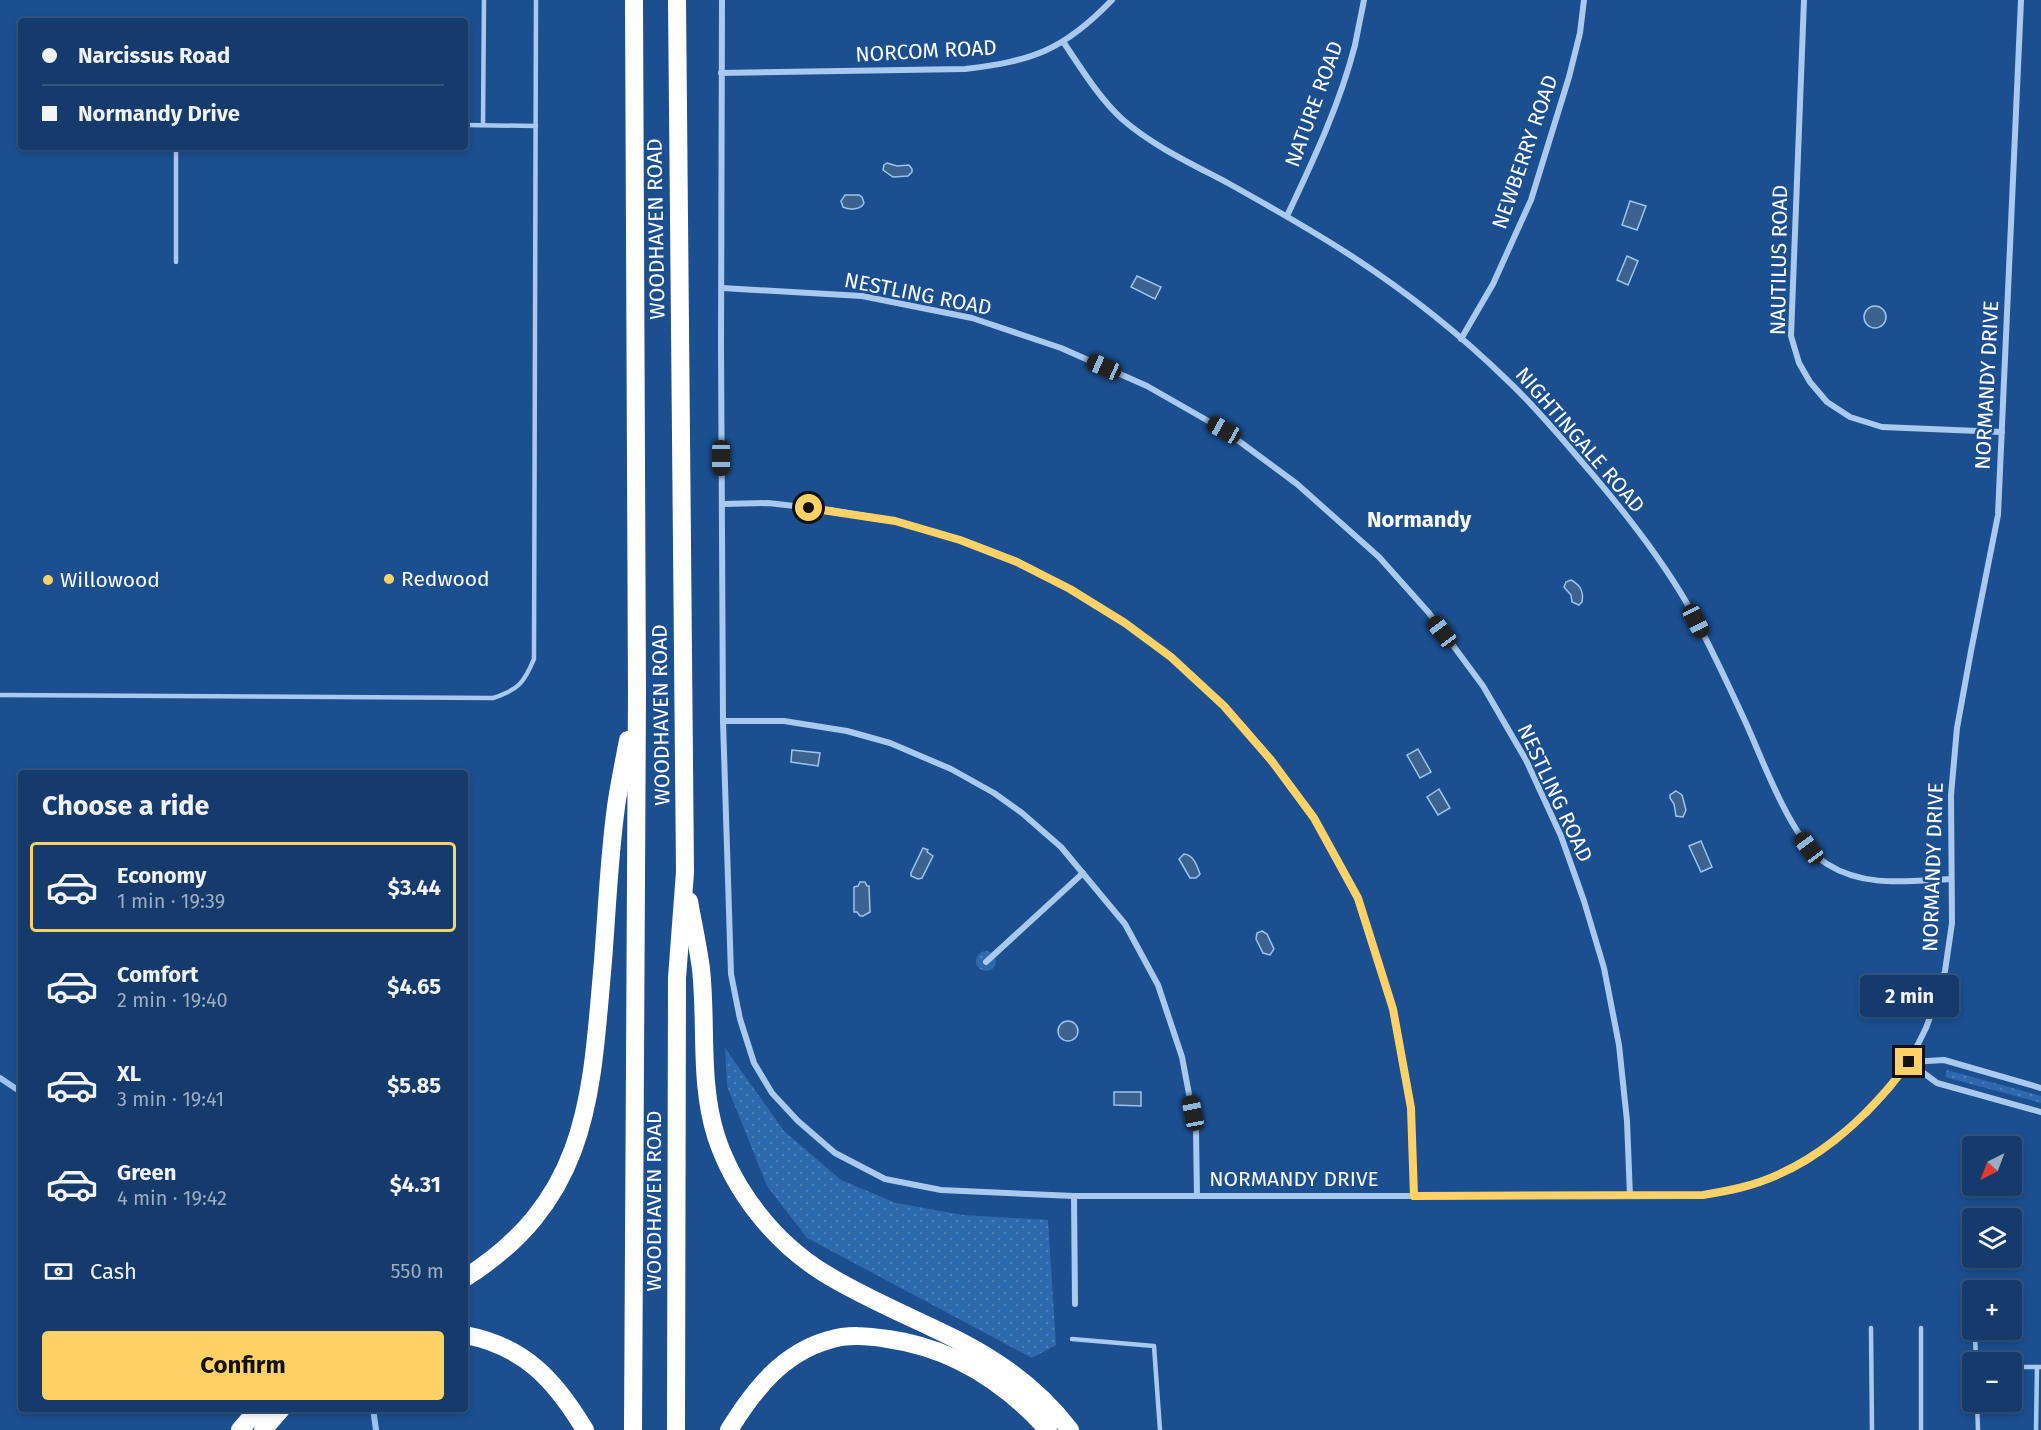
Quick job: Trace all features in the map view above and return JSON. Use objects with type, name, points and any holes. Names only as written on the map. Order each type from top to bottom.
[{"type":"highway","name":"WOODHAVEN ROAD","points":[[633,1430],[637,694],[634,0]]},
{"type":"highway","name":"WOODHAVEN ROAD","points":[[676,1430],[677,978],[684,872],[677,0]]},
{"type":"highway","points":[[468,1276],[509,1244],[542,1209],[567,1165],[585,1113],[594,1059],[616,807],[637,694]]},
{"type":"highway","points":[[684,872],[701,969],[708,1096],[716,1134],[725,1159],[750,1202],[784,1241],[813,1265],[841,1282],[995,1360],[1031,1388],[1070,1430]]},
{"type":"highway","points":[[468,1336],[502,1345],[520,1354],[537,1367],[565,1399],[585,1430]]},
{"type":"highway","points":[[729,1430],[753,1393],[779,1367],[810,1347],[827,1340],[858,1336],[877,1337],[923,1346],[966,1364],[1004,1388],[1048,1430]]},
{"type":"highway","points":[[240,1430],[256,1412]]},
{"type":"highway","points":[[263,1430],[279,1412]]},
{"type":"street","points":[[722,0],[723,721],[784,721],[847,731],[890,743],[951,769],[994,793],[1022,813],[1061,847],[1125,924],[1158,985],[1182,1057],[1196,1131],[1197,1196]]},
{"type":"street","name":"NORCOM ROAD","points":[[721,73],[965,69],[1010,63],[1036,56],[1064,43],[1112,0]]},
{"type":"street","name":"NATURE ROAD","points":[[1287,216],[1314,158],[1340,93],[1354,47],[1364,0]]},
{"type":"street","name":"NEWBERRY ROAD","points":[[1461,339],[1493,284],[1531,200],[1569,77],[1580,33],[1584,0]]},
{"type":"street","name":"NAUTILUS ROAD","points":[[1804,0],[1791,336],[1799,363],[1810,382],[1827,402],[1850,417],[1882,427],[2002,432]]},
{"type":"street","name":"NORMANDY DRIVE","points":[[723,721],[731,974],[740,1019],[754,1063],[772,1093],[798,1121],[835,1153],[885,1179],[942,1190],[1074,1196],[1703,1195],[1740,1188],[1772,1177],[1811,1158],[1867,1113],[1890,1088],[1909,1062],[1926,1028],[1945,971],[1952,923],[1951,795],[1957,728],[1998,515],[2020,0]]},
{"type":"street","name":"NIGHTINGALE ROAD","points":[[1064,43],[1091,82],[1120,117],[1153,143],[1287,216],[1397,288],[1509,381],[1548,423],[1641,534],[1685,600],[1729,685],[1787,814],[1809,848],[1825,863],[1865,880],[1880,882],[1951,879]]},
{"type":"street","name":"NESTLING ROAD","points":[[722,288],[862,296],[972,318],[1061,348],[1147,386],[1224,430],[1297,484],[1378,557],[1429,614],[1483,686],[1526,760],[1561,836],[1604,968],[1619,1045],[1627,1121],[1630,1196]]},
{"type":"street","points":[[722,504],[768,503],[895,521],[960,540],[1017,562],[1070,589],[1125,623],[1171,657],[1224,706],[1271,760],[1314,818],[1358,898],[1393,1009],[1411,1108],[1414,1196]]},
{"type":"street","points":[[986,962],[1083,873]]},
{"type":"street","points":[[1909,1062],[1944,1060],[2041,1088]]},
{"type":"street","points":[[1909,1062],[1937,1083],[2041,1112]]},
{"type":"street","points":[[1074,1196],[1075,1304]]},
{"type":"lane","points":[[483,125],[484,0]]},
{"type":"lane","points":[[0,694],[493,698],[511,692],[526,680],[534,659],[536,0]]},
{"type":"lane","points":[[468,125],[537,126]]},
{"type":"lane","points":[[176,150],[176,262]]},
{"type":"lane","points":[[1871,1328],[1872,1430]]},
{"type":"lane","points":[[1921,1328],[1921,1430]]},
{"type":"lane","points":[[1072,1339],[1154,1346],[1160,1430]]},
{"type":"lane","points":[[2022,1367],[2039,1367],[2036,1430]]},
{"type":"lane","points":[[1977,1412],[1978,1430]]},
{"type":"shaded area","points":[[887,163],[897,166],[909,165],[912,172],[908,176],[893,177],[883,170]]},
{"type":"shaded area","points":[[845,195],[859,195],[864,203],[855,209],[843,207],[841,201]]},
{"type":"shaded area","points":[[1630,201],[1646,206],[1637,230],[1622,225]]},
{"type":"shaded area","points":[[1627,256],[1638,261],[1628,285],[1617,280]]},
{"type":"shaded area","points":[[1137,276],[1161,287],[1155,299],[1131,287]]},
{"type":"shaded area","points":[[1875,306],[1885,313],[1886,317],[1879,327],[1875,328],[1865,321],[1864,317],[1871,307]]},
{"type":"shaded area","points":[[1571,580],[1579,586],[1582,592],[1582,602],[1579,605],[1572,602],[1571,595],[1564,587],[1566,582]]},
{"type":"shaded area","points":[[1418,749],[1431,772],[1420,778],[1407,755]]},
{"type":"shaded area","points":[[792,750],[820,753],[818,766],[791,762]]},
{"type":"shaded area","points":[[1439,789],[1450,808],[1438,815],[1427,797]]},
{"type":"shaded area","points":[[1676,791],[1682,795],[1686,810],[1683,817],[1676,816],[1674,804],[1670,798],[1670,795]]},
{"type":"shaded area","points":[[1701,841],[1712,867],[1701,872],[1689,846]]},
{"type":"shaded area","points":[[923,848],[933,856],[922,878],[918,879],[911,876],[911,873]]},
{"type":"shaded area","points":[[1184,854],[1190,856],[1196,864],[1200,874],[1196,878],[1190,878],[1179,859]]},
{"type":"shaded area","points":[[860,882],[865,882],[869,886],[870,912],[863,916],[854,912],[854,887]]},
{"type":"shaded area","points":[[1262,931],[1267,934],[1274,949],[1270,955],[1263,953],[1256,939],[1257,933]]},
{"type":"shaded area","points":[[982,951],[990,951],[996,957],[996,965],[990,971],[982,971],[976,965],[976,957]]},
{"type":"shaded area","points":[[1064,1021],[1072,1021],[1078,1027],[1078,1035],[1072,1041],[1064,1041],[1058,1035],[1058,1027]]},
{"type":"shaded area","points":[[725,1048],[784,1131],[841,1180],[896,1203],[963,1215],[1048,1220],[1056,1345],[1032,1358],[807,1238],[767,1186],[727,1086]]},
{"type":"shaded area","points":[[1947,1070],[2041,1096],[2041,1103],[1945,1077]]},
{"type":"shaded area","points":[[1114,1092],[1141,1092],[1141,1106],[1114,1105]]},
{"type":"waterway","points":[[0,1078],[18,1090]]},
{"type":"waterway","points":[[374,1412],[376,1430]]},
{"type":"place","name":"Redwood","points":[[389,579]]},
{"type":"place","name":"Willowood","points":[[48,580]]},
{"type":"district","name":"Normandy","points":[[1419,519]]},
{"type":"route","points":[[809,508],[895,521],[960,540],[1017,562],[1070,589],[1125,623],[1171,657],[1224,706],[1271,760],[1314,818],[1358,898],[1393,1009],[1411,1108],[1414,1196],[1703,1195],[1740,1188],[1772,1177],[1811,1158],[1867,1113],[1890,1088],[1909,1062]]}]
